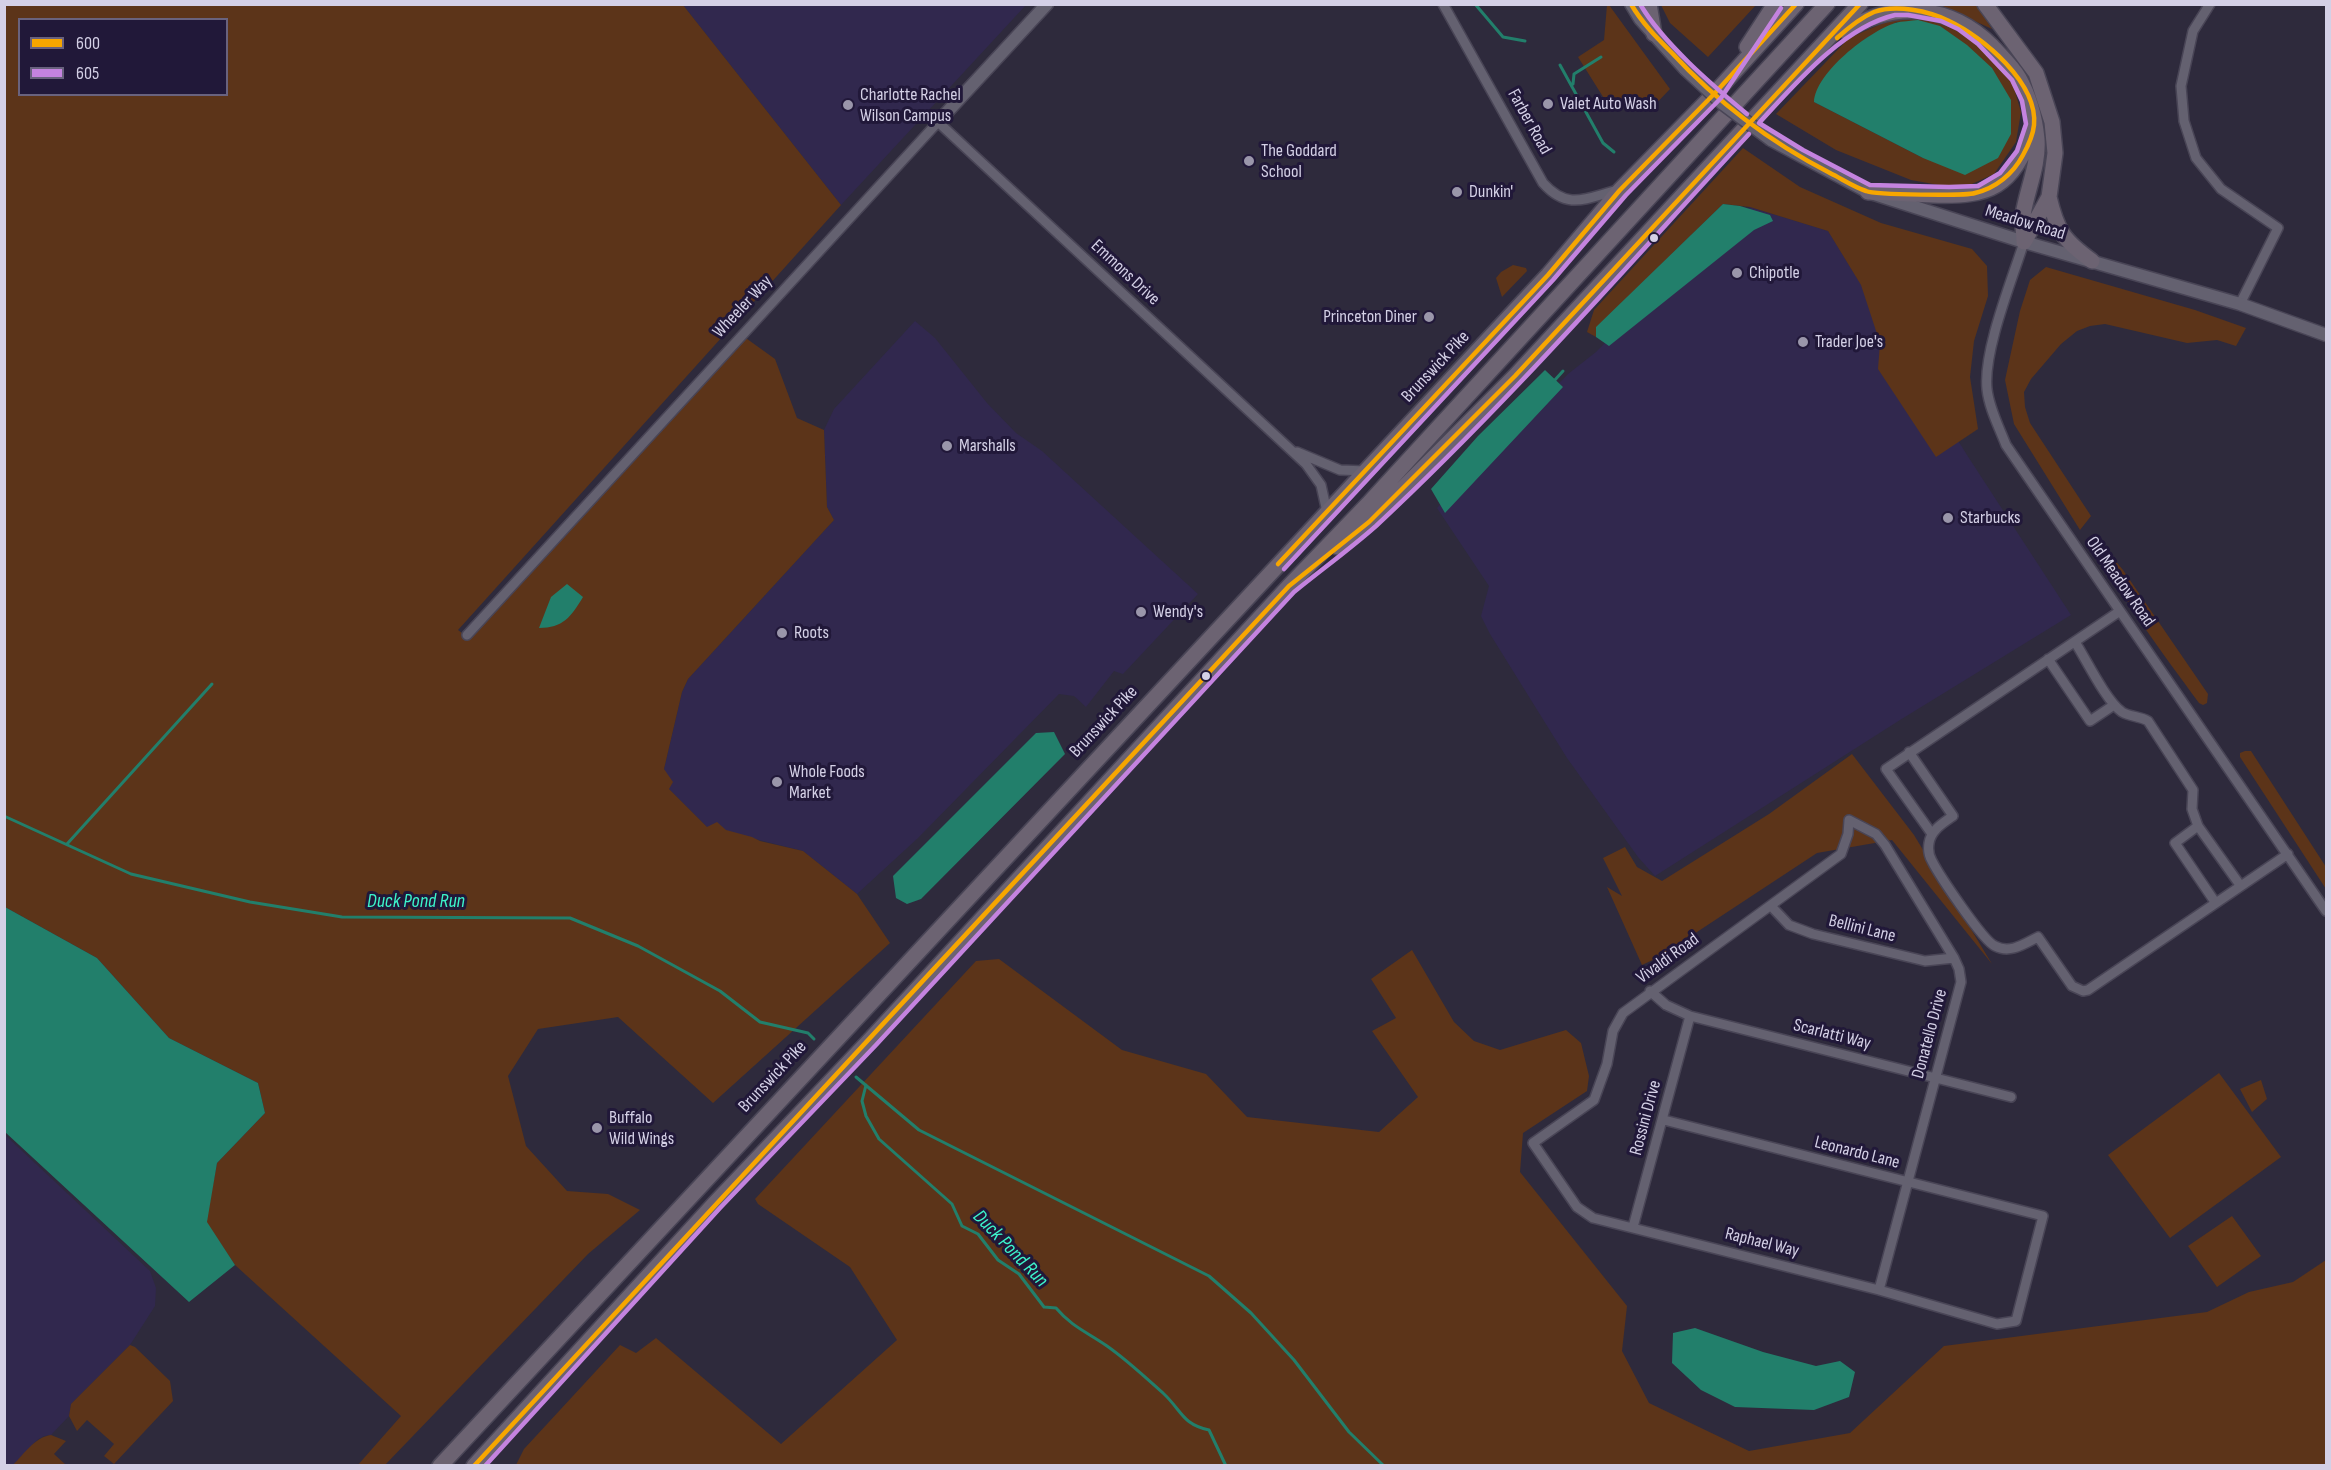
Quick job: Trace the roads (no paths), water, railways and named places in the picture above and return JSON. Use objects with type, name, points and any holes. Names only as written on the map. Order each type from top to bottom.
[{"type":"highway","points":[[1650,4],[1654,34]]},
{"type":"highway","points":[[1715,93],[1776,4]]},
{"type":"highway","name":"Brunswick Pike","points":[[440,1466],[1548,275],[1620,190],[1715,93],[1796,4]]},
{"type":"highway","points":[[474,1466],[715,1203],[878,1032],[1289,586],[1368,504],[1827,4]]},
{"type":"highway","points":[[1289,586],[1369,522],[1468,424],[1860,4]]},
{"type":"highway","points":[[1985,4],[2036,73],[2052,122],[2055,153],[2049,197],[2055,223],[2070,245],[2092,261]]},
{"type":"highway","points":[[1801,67],[1859,20],[1878,11],[1894,7],[1920,8],[1943,14],[1962,22],[1983,38],[2018,76],[2029,99],[2037,141],[2034,169],[2023,216],[2024,242]]},
{"type":"highway","points":[[1868,192],[1949,195],[1980,193],[2005,179],[2017,166],[2024,154],[2034,125]]},
{"type":"highway","points":[[2024,242],[2049,197]]},
{"type":"street","name":"Wheeler Way","points":[[467,635],[1047,4]]},
{"type":"street","name":"Farber Road","points":[[1443,4],[1543,183],[1554,195],[1571,201],[1620,190]]},
{"type":"street","name":"Meadow Road","points":[[1631,4],[1684,69],[1723,104],[1771,140],[1868,192],[2024,242],[2240,304],[2326,335]]},
{"type":"street","points":[[2210,4],[2193,31],[2181,86],[2184,121],[2196,158],[2221,189],[2278,228],[2240,304]]},
{"type":"street","name":"Emmons Drive","points":[[938,122],[1306,464],[1321,485],[1327,512]]},
{"type":"street","name":"Old Meadow Road","points":[[2024,242],[1990,354],[1987,388],[1991,406],[2006,446],[2326,911]]},
{"type":"street","name":"Emmons Drive","points":[[1290,448],[1340,470],[1366,471]]},
{"type":"street","points":[[1932,834],[1886,769],[2120,611]]},
{"type":"street","points":[[2075,642],[2114,705],[2128,715],[2148,721],[2193,790],[2192,809],[2198,826],[2240,885]]},
{"type":"street","points":[[2048,659],[2090,721],[2114,705]]},
{"type":"street","points":[[1909,752],[1953,816],[1932,834],[1929,843],[1932,861],[1987,942],[2007,950],[2022,946],[2037,937],[2072,986],[2083,991],[2088,990],[2288,854]]},
{"type":"street","name":"Vivaldi Road","points":[[1533,1143],[1594,1100],[1607,1064],[1613,1031],[1623,1013],[1840,854],[1848,834],[1849,820]]},
{"type":"street","name":"Donatello Drive","points":[[1849,820],[1876,834],[1885,845],[1954,958],[1961,982],[1879,1290]]},
{"type":"street","points":[[2198,826],[2175,843],[2215,902]]},
{"type":"street","name":"Bellini Lane","points":[[1770,906],[1789,925],[1813,934],[1924,961],[1954,958]]},
{"type":"street","name":"Scarlatti Way","points":[[1650,991],[1666,1005],[1690,1016],[2012,1097]]},
{"type":"street","name":"Rossini Drive","points":[[1633,1227],[1664,1120],[1690,1016]]},
{"type":"street","name":"Leonardo Lane","points":[[1664,1120],[2043,1216],[2016,1321]]},
{"type":"street","name":"Raphael Way","points":[[1533,1143],[1577,1207],[1593,1218],[1879,1290],[1997,1324],[2016,1321]]},
{"type":"waterway","points":[[1475,4],[1503,37],[1525,41]]},
{"type":"waterway","points":[[1573,84],[1574,74],[1601,57]]},
{"type":"waterway","points":[[1560,65],[1603,143],[1614,152]]},
{"type":"waterway","points":[[1554,381],[1563,371]]},
{"type":"waterway","points":[[67,844],[212,684]]},
{"type":"waterway","name":"Duck Pond Run","points":[[4,816],[131,874],[250,902],[342,917],[570,918],[638,946],[720,991],[760,1022],[808,1033],[814,1039]]},
{"type":"waterway","points":[[856,1077],[919,1130],[1209,1276],[1251,1313],[1294,1360],[1349,1432],[1384,1466]]},
{"type":"waterway","name":"Duck Pond Run","points":[[866,1085],[862,1101],[866,1116],[879,1139],[952,1204],[962,1226],[978,1234],[998,1260],[1019,1274],[1044,1307],[1056,1308],[1074,1325],[1114,1351],[1164,1394],[1183,1416],[1193,1424],[1209,1430],[1226,1466]]},
{"type":"place","name":"Valet Auto Wash","points":[[1548,104]]},
{"type":"place","name":"Charlotte Rachel Wilson Campus","points":[[848,105]]},
{"type":"place","name":"The Goddard School","points":[[1249,161]]},
{"type":"place","name":"Dunkin'","points":[[1457,192]]},
{"type":"place","name":"Chipotle","points":[[1737,273]]},
{"type":"place","name":"Princeton Diner","points":[[1429,317]]},
{"type":"place","name":"Trader Joe's","points":[[1803,342]]},
{"type":"place","name":"Marshalls","points":[[947,446]]},
{"type":"place","name":"Starbucks","points":[[1948,518]]},
{"type":"place","name":"Wendy's","points":[[1141,612]]},
{"type":"place","name":"Roots","points":[[782,633]]},
{"type":"place","name":"Whole Foods Market","points":[[777,782]]},
{"type":"place","name":"Buffalo Wild Wings","points":[[597,1128]]}]
